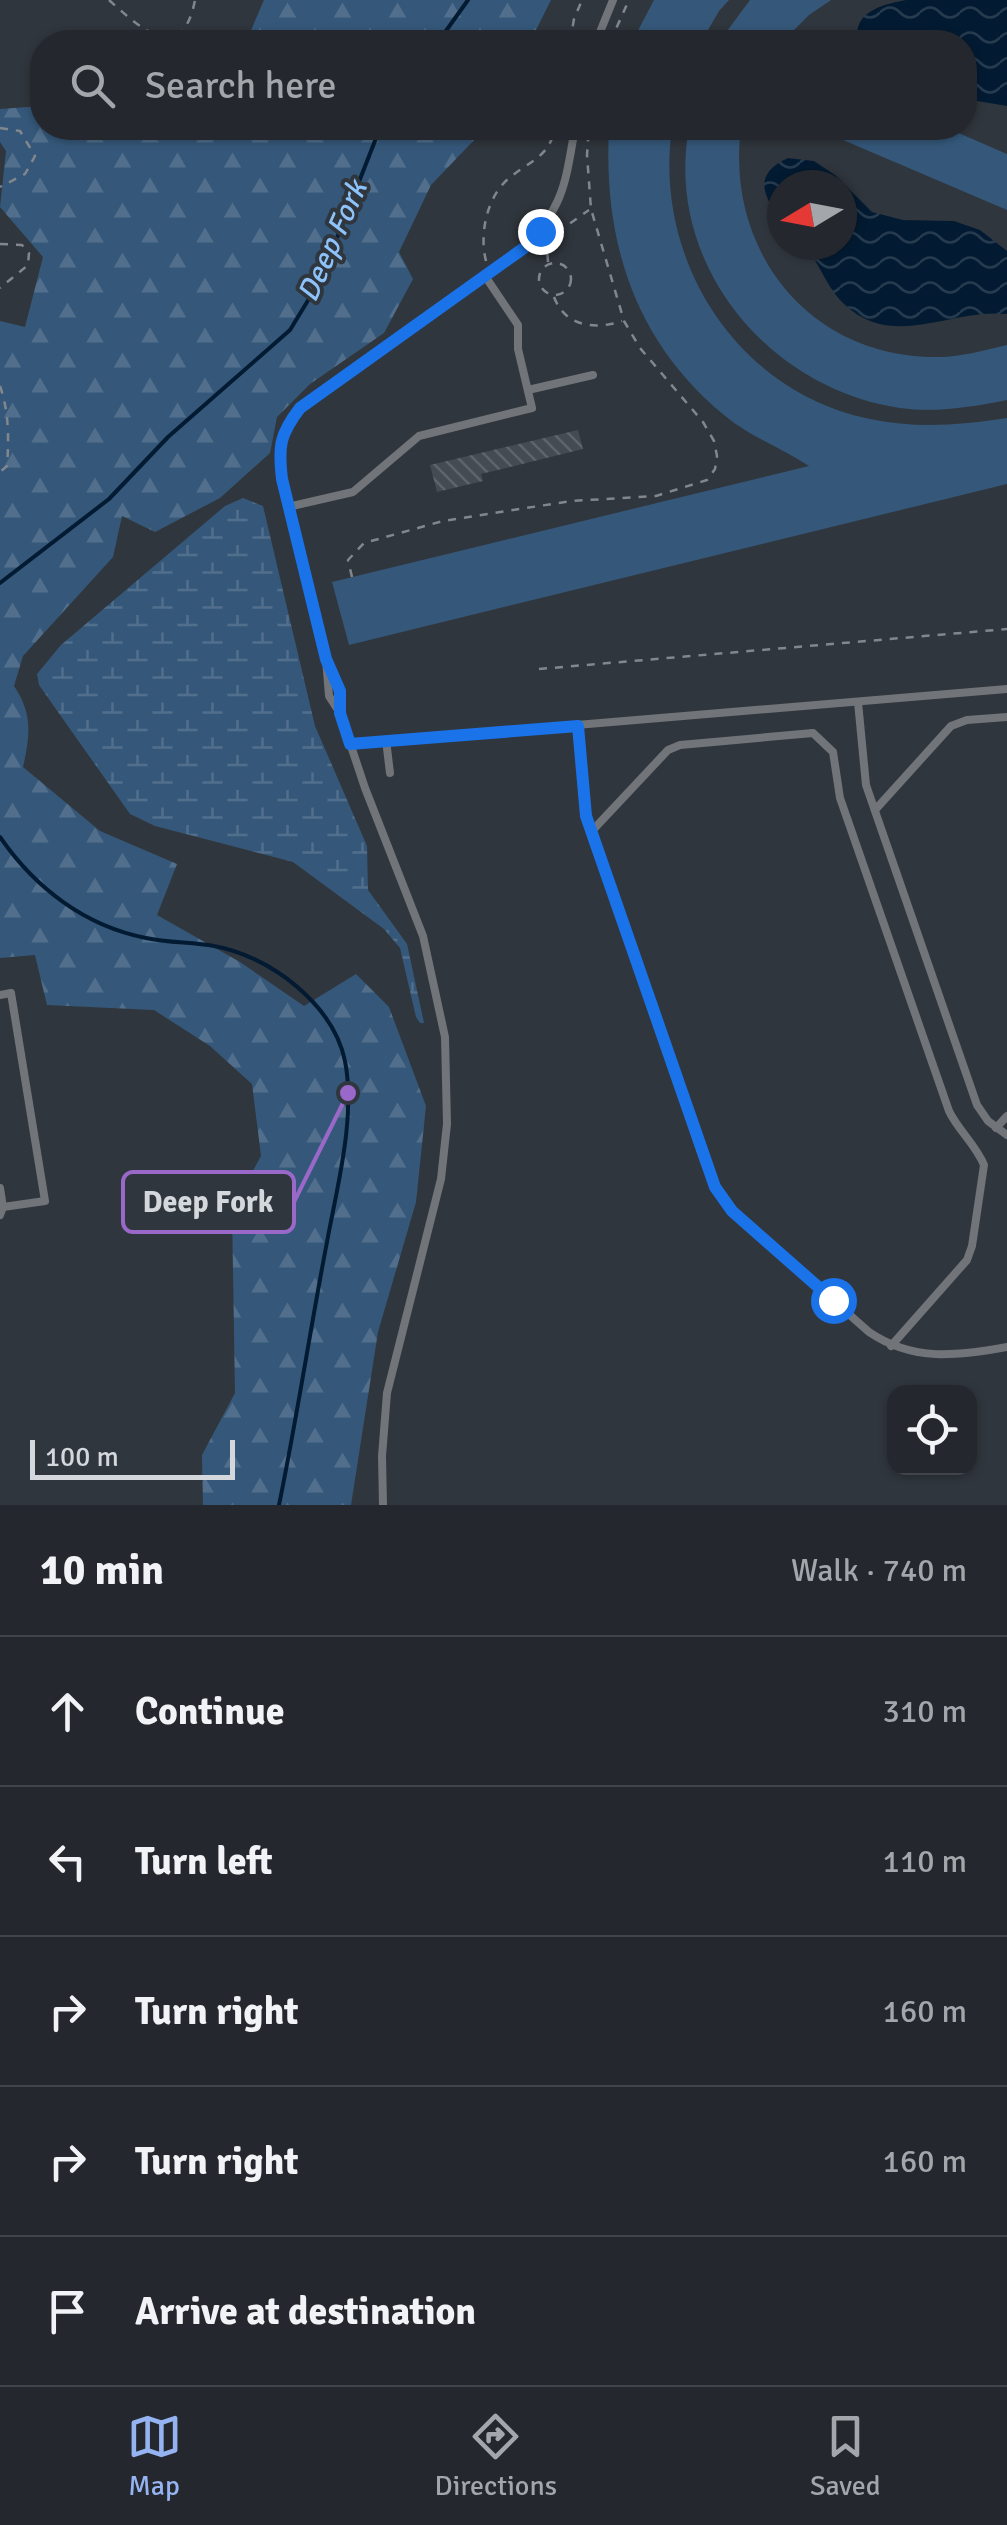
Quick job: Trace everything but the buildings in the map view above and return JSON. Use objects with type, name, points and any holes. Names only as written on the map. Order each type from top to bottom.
[{"type":"lane","points":[[601,30],[613,0]]},
{"type":"lane","points":[[384,1505],[382,1456],[387,1393],[441,1179],[447,1124],[446,1065],[440,1006],[427,949],[340,713],[329,696],[326,659],[288,508],[279,454],[283,430],[300,408],[524,248],[557,207],[568,180],[573,140]]},
{"type":"lane","points":[[288,508],[353,492],[419,436],[532,408],[518,349],[518,325],[488,273]]},
{"type":"lane","points":[[528,390],[593,375]]},
{"type":"lane","points":[[350,744],[1007,689]]},
{"type":"lane","points":[[858,702],[864,778],[875,810],[978,1105],[996,1128],[1007,1135]]},
{"type":"lane","points":[[875,810],[951,726],[967,720],[1007,717]]},
{"type":"lane","points":[[578,726],[584,811],[704,1160],[721,1198],[869,1332],[891,1346],[936,1356],[1007,1347]]},
{"type":"lane","points":[[591,832],[659,758],[680,745],[813,734],[833,752],[840,798],[948,1111],[980,1153],[984,1165],[967,1260],[891,1346]]},
{"type":"lane","points":[[386,740],[390,773]]},
{"type":"lane","points":[[0,995],[12,994],[46,1201],[2,1211],[0,1188]]},
{"type":"lane","points":[[996,1128],[1007,1116]]},
{"type":"path","points":[[109,0],[148,30]]},
{"type":"path","points":[[184,30],[189,25],[195,0]]},
{"type":"path","points":[[572,30],[582,0]]},
{"type":"path","points":[[615,30],[629,0]]},
{"type":"path","points":[[0,128],[20,132],[35,156],[24,174],[0,187]]},
{"type":"path","points":[[488,273],[484,229],[498,188],[547,151],[551,140]]},
{"type":"path","points":[[352,578],[348,560],[364,543],[380,538],[443,521],[571,500],[656,496],[707,480],[715,469],[714,441],[640,348],[624,320],[591,209],[589,140]]},
{"type":"path","points":[[549,264],[548,249],[562,229],[591,209]]},
{"type":"path","points":[[0,244],[22,244],[29,253],[28,265],[0,288]]},
{"type":"path","points":[[554,296],[568,289],[570,274],[560,263],[541,270],[538,280],[541,289],[554,296],[562,312],[582,324],[600,328],[624,320]]},
{"type":"path","points":[[0,386],[8,416],[8,449],[7,466],[0,472]]},
{"type":"path","points":[[539,669],[1007,628]]},
{"type":"green space","points":[[264,0],[551,0],[536,30],[251,30]]},
{"type":"green space","points":[[654,0],[729,0],[708,30],[638,30]]},
{"type":"green space","points":[[750,0],[831,0],[794,30],[728,30]]},
{"type":"green space","points":[[30,107],[30,140],[474,140],[431,185],[399,252],[413,279],[384,333],[310,384],[277,417],[270,453],[220,498],[155,532],[122,516],[113,557],[23,656],[14,686],[28,725],[23,767],[100,831],[177,864],[157,915],[240,962],[304,1006],[356,974],[389,1007],[426,1106],[416,1202],[378,1332],[351,1505],[203,1505],[202,1455],[235,1393],[232,1209],[261,1156],[252,1084],[210,1046],[154,1010],[47,1005],[35,955],[0,958],[0,321],[25,327],[43,257],[0,207],[6,151],[0,142],[0,109]]},
{"type":"green space","points":[[609,140],[672,140],[670,177],[676,225],[691,271],[714,313],[744,350],[780,381],[823,404],[870,419],[939,425],[1007,418],[1007,484],[349,645],[332,582],[809,466],[724,415],[667,355],[630,286],[612,210]]},
{"type":"green space","points":[[688,140],[741,140],[740,173],[747,216],[763,255],[786,289],[815,318],[851,339],[893,353],[947,357],[1007,345],[1007,400],[940,410],[900,408],[852,396],[808,375],[769,347],[736,312],[710,271],[693,226],[685,178]]},
{"type":"green space","points":[[843,140],[975,140],[1007,154],[1007,210]]},
{"type":"green space","points":[[243,498],[263,506],[315,726],[367,846],[368,890],[407,944],[424,1023],[416,1017],[400,948],[384,929],[293,862],[155,826],[130,814],[39,685],[37,674],[61,645],[225,506]]},
{"type":"water","points":[[906,0],[1007,0],[1007,106],[977,101],[977,30],[858,30],[867,14]]},
{"type":"water","points":[[788,158],[814,161],[828,170],[770,170]]},
{"type":"water","points":[[857,197],[872,212],[903,220],[954,221],[980,230],[1007,251],[1007,314],[882,325],[863,318],[844,304],[814,260],[857,260]]},
{"type":"waterway","name":"Deep Fork","points":[[447,30],[468,0]]},
{"type":"waterway","name":"Deep Fork","points":[[0,583],[109,499],[168,437],[290,330],[321,279],[375,140]]},
{"type":"waterway","name":"Deep Fork","points":[[0,837],[45,888],[102,924],[146,938],[235,951],[277,972],[313,1002],[338,1040],[348,1083],[344,1152],[279,1505]]},
{"type":"place","name":"Deep Fork","points":[[348,1093]]},
{"type":"route","points":[[540,231],[524,248],[300,408],[283,430],[279,454],[282,479],[326,659],[340,691],[340,713],[350,744],[578,726],[586,816],[715,1187],[732,1211],[833,1300]]}]
